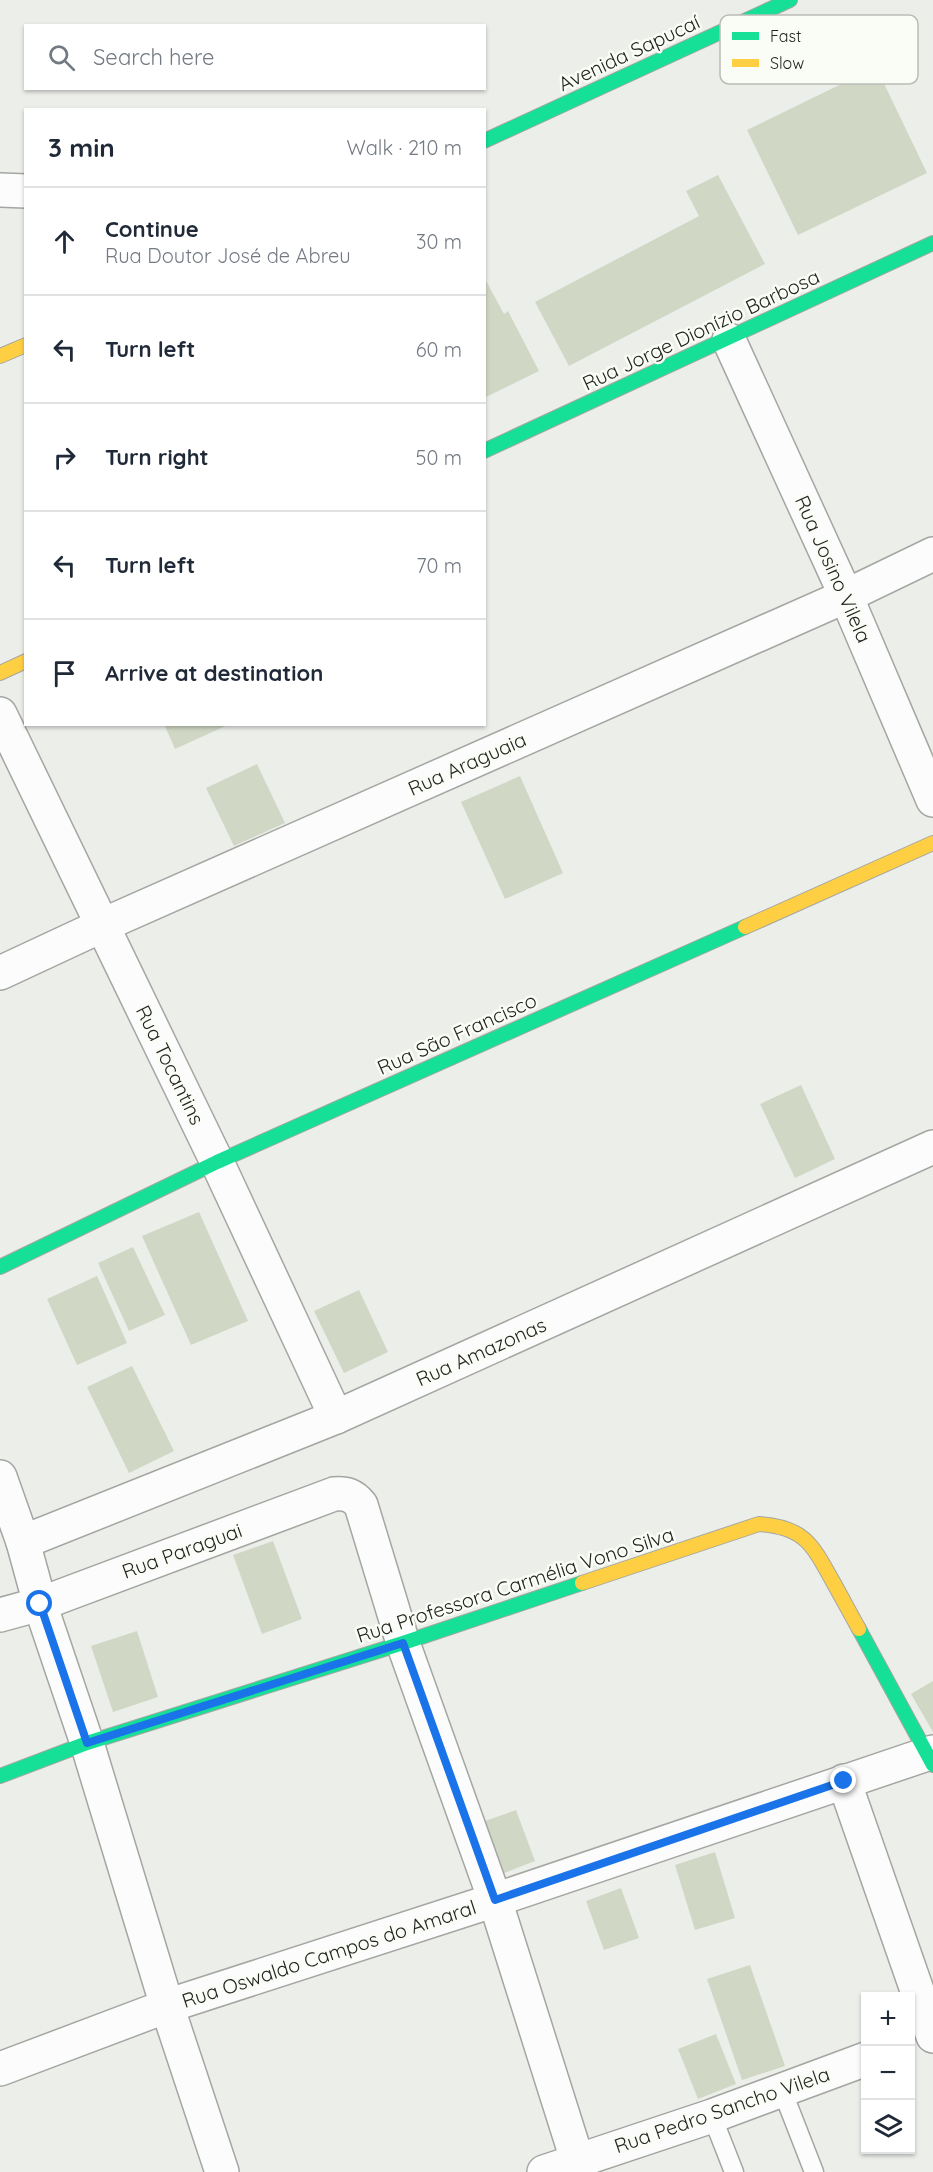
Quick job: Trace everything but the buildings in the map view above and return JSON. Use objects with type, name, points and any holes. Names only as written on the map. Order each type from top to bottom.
[{"type":"street","name":"Avenida Sapucaí","points":[[757,15],[790,0]]},
{"type":"street","name":"Avenida Sapucaí","points":[[486,140],[720,32]]},
{"type":"street","points":[[0,190],[24,191]]},
{"type":"street","name":"Rua Jorge Dionízio Barbosa","points":[[486,451],[729,340],[933,243]]},
{"type":"street","name":"Rua Josino Vilela","points":[[729,340],[846,596],[933,800]]},
{"type":"street","points":[[0,356],[24,346]]},
{"type":"street","name":"Rua Araguaia","points":[[0,973],[103,925],[846,596],[933,554]]},
{"type":"street","points":[[0,673],[24,662]]},
{"type":"street","name":"Rua Tocantins","points":[[0,714],[217,1162],[336,1418]]},
{"type":"street","name":"Rua São Francisco","points":[[0,1267],[217,1162],[933,843]]},
{"type":"street","name":"Rua Amazonas","points":[[24,1542],[336,1418],[933,1147]]},
{"type":"street","points":[[0,1478],[24,1542],[40,1604],[87,1743],[167,2006],[222,2172]]},
{"type":"street","name":"Rua Paraguai","points":[[0,1615],[40,1604],[334,1494],[344,1493],[355,1498],[361,1505],[403,1643]]},
{"type":"street","name":"Rua Professora Carmélia Vono Silva","points":[[0,1776],[87,1743],[403,1643],[759,1524],[778,1525],[798,1533],[813,1546],[931,1757]]},
{"type":"street","points":[[403,1643],[495,1900],[579,2166]]},
{"type":"street","name":"Rua Oswaldo Campos do Amaral","points":[[0,2068],[167,2006],[495,1900],[844,1781],[931,1757]]},
{"type":"street","points":[[844,1781],[933,2035],[915,2041]]},
{"type":"street","name":"Rua Pedro Sancho Vilela","points":[[544,2172],[579,2166],[861,2061]]},
{"type":"lane","points":[[782,2090],[814,2172]]},
{"type":"lane","points":[[712,2116],[734,2172]]},
{"type":"traffic: fast","points":[[757,15],[790,0]]},
{"type":"traffic: fast","points":[[486,140],[720,32]]},
{"type":"traffic: fast","points":[[486,450],[933,243]]},
{"type":"traffic: fast","points":[[0,1267],[217,1162],[745,927]]},
{"type":"traffic: fast","points":[[0,1776],[87,1743],[403,1643],[582,1583]]},
{"type":"traffic: fast","points":[[859,1629],[933,1765]]},
{"type":"traffic: slow","points":[[0,356],[24,346]]},
{"type":"traffic: slow","points":[[0,673],[24,662]]},
{"type":"traffic: slow","points":[[745,927],[933,843]]},
{"type":"traffic: slow","points":[[582,1583],[759,1524],[774,1526],[797,1534],[812,1547],[859,1629]]},
{"type":"route","points":[[40,1604],[87,1743],[403,1643],[495,1900],[844,1781]]}]
